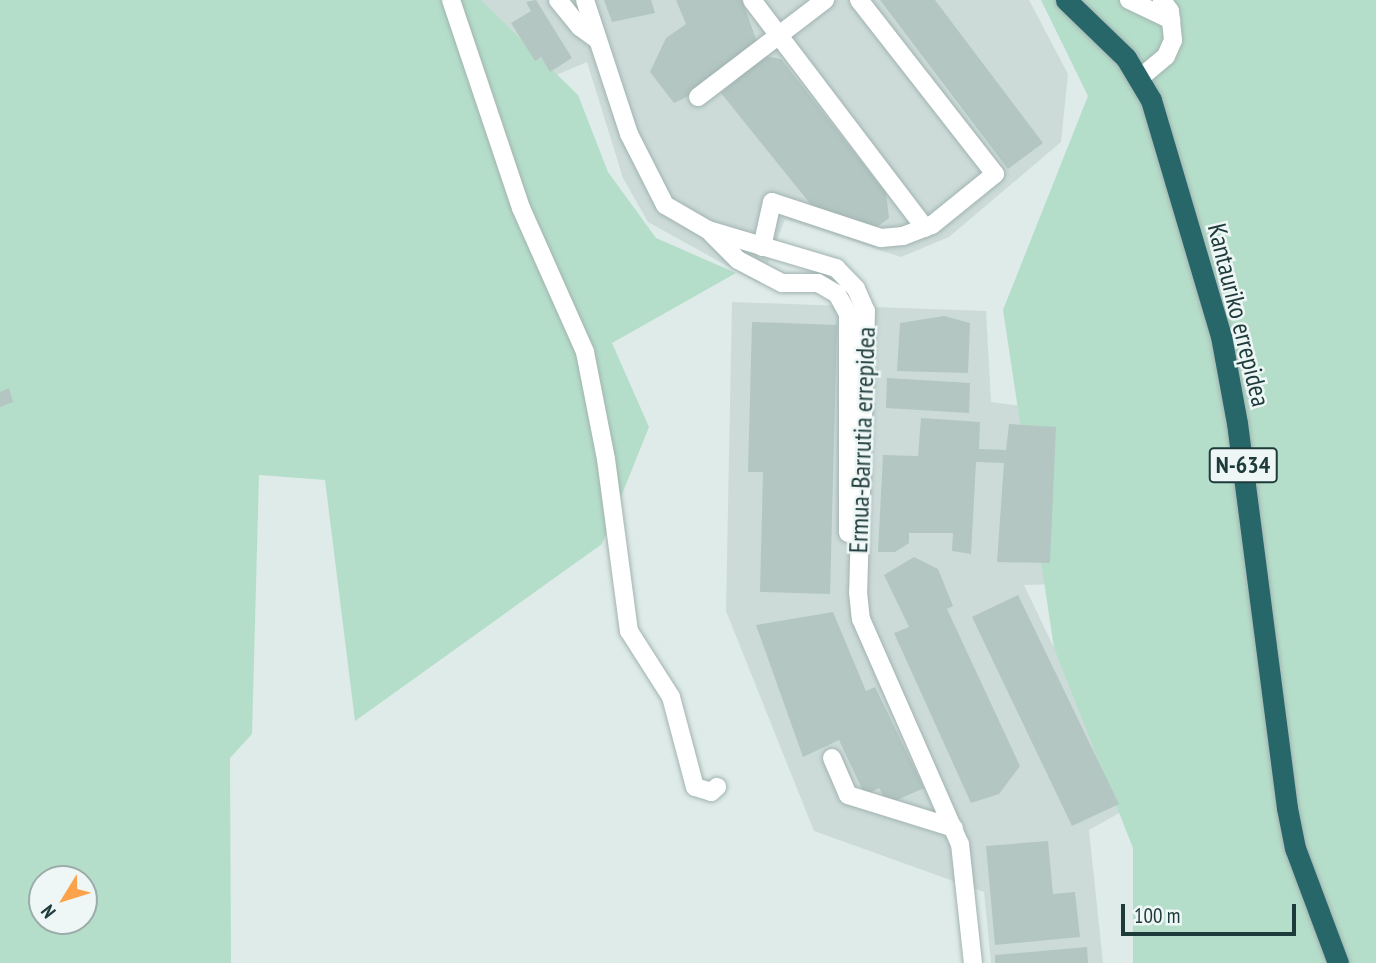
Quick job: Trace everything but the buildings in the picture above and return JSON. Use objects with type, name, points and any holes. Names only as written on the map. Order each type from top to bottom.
[{"type":"highway","name":"Kantauriko errepidea","points":[[1066,0],[1105,34],[1140,78],[1151,100],[1221,336],[1237,424],[1287,808],[1295,848],[1338,963]]},
{"type":"street","points":[[452,0],[521,208],[585,352],[608,471],[623,613],[629,631],[671,698],[695,787],[711,792],[717,788]]},
{"type":"street","points":[[558,0],[580,27],[598,40]]},
{"type":"street","name":"Ermua-Barrutia errepidea","points":[[584,0],[649,180],[665,205],[708,230],[836,268],[856,289],[866,311],[858,592],[861,619],[954,828],[973,963]]},
{"type":"street","points":[[752,0],[925,228]]},
{"type":"street","points":[[698,97],[825,0]]},
{"type":"street","points":[[762,247],[772,202],[881,238],[925,228],[995,174],[859,0]]},
{"type":"street","points":[[1129,0],[1148,13],[1171,20]]},
{"type":"street","points":[[1140,78],[1166,56],[1174,40],[1171,20],[1162,0]]},
{"type":"street","points":[[708,230],[738,260],[782,283],[818,283],[837,294],[848,314],[848,594],[858,592]]},
{"type":"street","points":[[832,758],[848,795],[954,828]]},
{"type":"shaded area","points":[[481,0],[1029,0],[1068,74],[1061,142],[949,237],[901,257],[785,219],[760,284],[648,222],[623,178],[587,62],[549,78]]},
{"type":"shaded area","points":[[732,302],[986,311],[991,402],[1067,412],[1060,584],[1024,585],[1130,807],[1089,830],[1103,963],[991,963],[984,892],[814,831],[726,611]]},
{"type":"green space","points":[[0,0],[481,0],[578,95],[608,172],[656,238],[736,273],[612,343],[649,427],[602,544],[355,721],[325,480],[259,475],[252,734],[230,758],[231,963],[0,963]]},
{"type":"green space","points":[[1041,0],[1376,0],[1376,963],[1133,963],[1133,848],[1054,648],[1003,310],[1088,96]]}]
